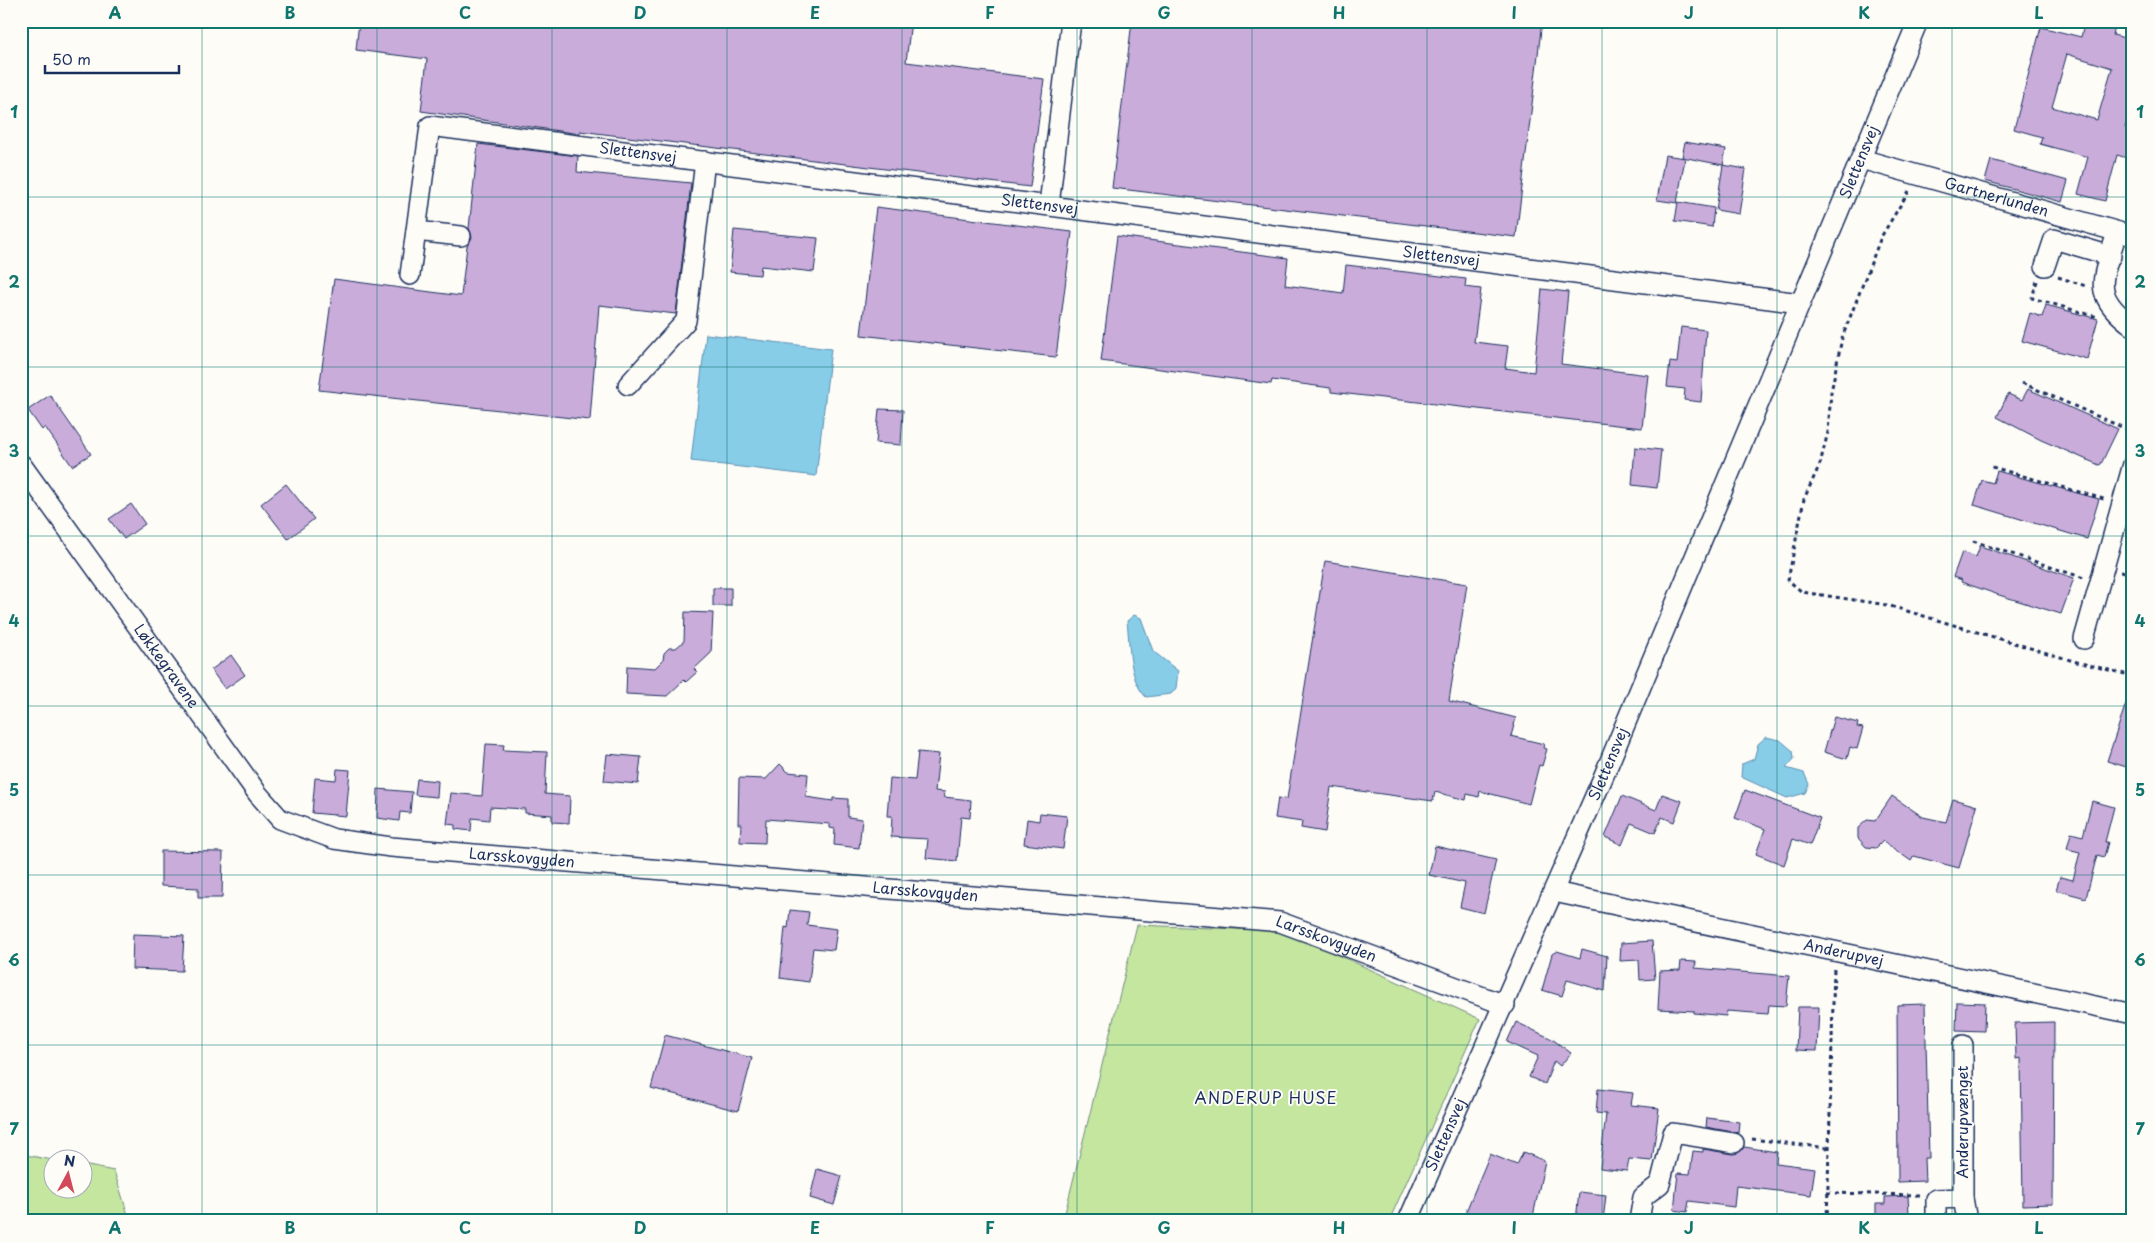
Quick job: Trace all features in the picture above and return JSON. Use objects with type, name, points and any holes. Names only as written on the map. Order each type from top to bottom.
[{"type":"street","points":[[1049,206],[1071,21]]},
{"type":"street","name":"Slettensvej","points":[[1408,1221],[1554,892],[1918,21]]},
{"type":"street","name":"Slettensvej","points":[[410,275],[430,126],[1800,303]]},
{"type":"street","name":"Gartnerlunden","points":[[1861,159],[2125,234]]},
{"type":"street","points":[[628,385],[686,320],[705,161]]},
{"type":"street","points":[[416,231],[461,236]]},
{"type":"street","points":[[2125,234],[2110,256],[2102,288],[2108,303],[2117,314],[2133,326]]},
{"type":"street","points":[[2045,266],[2054,239],[2110,256]]},
{"type":"street","name":"Løkkegravene","points":[[21,464],[258,794],[280,819],[334,838]]},
{"type":"street","points":[[2084,639],[2133,464]]},
{"type":"street","name":"Larsskovgyden","points":[[334,838],[411,849],[1280,922],[1505,1005]]},
{"type":"street","name":"Anderupvej","points":[[1554,892],[1834,953],[2133,1014]]},
{"type":"street","name":"Anderupvænget","points":[[1963,1045],[1963,1198],[1967,1221]]},
{"type":"street","points":[[1639,1221],[1643,1197],[1660,1184],[1673,1133],[1734,1143]]},
{"type":"street","name":"Anderupvænget","points":[[1936,1199],[1963,1198]]},
{"type":"street","points":[[1936,1199],[1936,1221]]},
{"type":"path","points":[[1919,175],[1881,237],[1842,338],[1831,392],[1828,432],[1820,464],[1804,499],[1788,580],[1802,592],[1887,605],[2078,662],[2133,676]]},
{"type":"path","points":[[2099,318],[2032,298],[2039,271],[2045,266],[2052,276],[2091,287],[2102,288]]},
{"type":"path","points":[[2022,383],[2133,432]]},
{"type":"path","points":[[1992,467],[2122,504]]},
{"type":"path","points":[[1973,541],[2100,584]]},
{"type":"path","points":[[1827,1221],[1834,953]]},
{"type":"path","points":[[1734,1143],[1737,1138],[1828,1148]]},
{"type":"path","points":[[1827,1193],[1929,1195],[1936,1199]]},
{"type":"green space","points":[[1137,925],[1285,931],[1480,1019],[1389,1221],[1063,1221]]},
{"type":"green space","points":[[21,1154],[42,1158],[42,1200],[92,1200],[92,1167],[114,1171],[130,1221],[21,1221]]},
{"type":"water","points":[[706,334],[831,349],[816,476],[691,461]]},
{"type":"water","points":[[1134,615],[1141,618],[1153,651],[1178,671],[1176,688],[1171,694],[1146,697],[1140,690],[1131,661],[1127,621]]},
{"type":"water","points":[[1766,737],[1780,740],[1793,751],[1794,759],[1786,768],[1804,773],[1809,784],[1805,793],[1787,798],[1741,777],[1742,764],[1754,759],[1758,744]]},
{"type":"building","points":[[359,21],[911,21],[906,62],[1044,79],[1030,187],[580,131],[580,134],[421,111],[427,59],[356,50]]},
{"type":"building","points":[[1132,21],[1542,21],[1516,237],[1112,188]]},
{"type":"building","points":[[2085,21],[2116,21],[2113,35],[2133,40],[2133,101],[2125,128],[2133,130],[2133,160],[2117,155],[2105,201],[2078,194],[2088,157],[2040,144],[2042,137],[2014,129],[2041,27],[2081,37]],"holes":[[[2067,54],[2112,68],[2097,120],[2052,107]]]},
{"type":"building","points":[[1685,142],[1726,149],[1723,165],[1682,157]]},
{"type":"building","points":[[478,144],[578,156],[577,172],[691,183],[676,314],[599,305],[590,420],[319,390],[334,279],[461,296],[467,246],[472,237],[469,228]]},
{"type":"building","points":[[1665,155],[1685,158],[1677,203],[1657,200]]},
{"type":"building","points":[[1991,160],[2068,181],[2062,202],[1985,181]]},
{"type":"building","points":[[1723,165],[1746,169],[1739,214],[1716,210]]},
{"type":"building","points":[[1678,202],[1714,208],[1712,227],[1675,221]]},
{"type":"building","points":[[876,207],[1072,232],[1056,357],[861,335]]},
{"type":"building","points":[[734,230],[818,238],[814,272],[761,266],[760,275],[730,272]]},
{"type":"building","points":[[1117,236],[1288,258],[1285,285],[1343,293],[1346,265],[1466,279],[1465,287],[1481,289],[1474,342],[1508,346],[1505,368],[1534,372],[1542,289],[1568,292],[1561,364],[1648,375],[1642,428],[1331,392],[1331,388],[1272,380],[1271,384],[1101,361]]},
{"type":"building","points":[[2046,305],[2098,319],[2087,359],[2022,341],[2030,313],[2042,317]]},
{"type":"building","points":[[1681,327],[1706,330],[1701,402],[1684,400],[1685,389],[1667,387],[1670,362],[1677,363]]},
{"type":"building","points":[[2028,389],[2118,429],[2101,464],[2099,465],[2041,440],[1997,417],[2008,394],[2022,400]]},
{"type":"building","points":[[50,395],[91,454],[72,466],[45,427],[42,430],[28,410]]},
{"type":"building","points":[[879,409],[903,410],[901,445],[876,443]]},
{"type":"building","points":[[1635,447],[1661,450],[1657,488],[1632,485]]},
{"type":"building","points":[[1997,471],[2099,499],[2087,539],[1974,505],[1982,480],[1993,483]]},
{"type":"building","points":[[286,484],[314,519],[288,539],[261,504]]},
{"type":"building","points":[[131,504],[145,524],[124,539],[109,519]]},
{"type":"building","points":[[1980,546],[2074,578],[2061,614],[1961,582],[1962,580],[1953,577],[1962,552],[1976,557]]},
{"type":"building","points":[[1325,561],[1467,584],[1449,701],[1516,718],[1511,736],[1544,744],[1543,748],[1547,749],[1542,766],[1539,765],[1529,804],[1480,791],[1479,797],[1467,794],[1466,800],[1435,792],[1433,801],[1331,787],[1325,832],[1301,828],[1302,822],[1275,818],[1278,798],[1287,799]]},
{"type":"building","points":[[713,588],[731,588],[731,606],[713,606]]},
{"type":"building","points":[[685,612],[713,613],[711,653],[694,669],[697,672],[686,682],[684,680],[667,696],[626,694],[627,666],[655,668],[663,660],[664,653],[669,648],[676,648],[684,641]]},
{"type":"building","points":[[231,655],[245,675],[225,689],[211,670]]},
{"type":"building","points":[[2130,691],[2133,691],[2133,769],[2107,761]]},
{"type":"building","points":[[1834,717],[1858,723],[1857,727],[1863,728],[1857,749],[1850,747],[1847,759],[1824,752]]},
{"type":"building","points":[[486,744],[504,745],[503,750],[547,752],[545,794],[570,796],[569,823],[552,822],[552,815],[525,813],[525,809],[490,807],[489,820],[472,818],[471,831],[455,829],[455,825],[447,824],[451,793],[482,796]]},
{"type":"building","points":[[918,752],[939,754],[935,791],[945,792],[944,797],[971,800],[970,818],[961,817],[957,861],[926,858],[928,839],[891,837],[892,816],[887,816],[890,778],[915,780]]},
{"type":"building","points":[[607,754],[641,757],[638,784],[604,781]]},
{"type":"building","points":[[780,764],[788,772],[808,774],[806,797],[833,801],[833,798],[848,799],[848,817],[862,819],[859,848],[834,845],[835,829],[830,828],[830,824],[766,819],[765,843],[740,842],[741,824],[738,824],[739,778],[766,779]]},
{"type":"building","points":[[337,769],[350,770],[346,816],[312,813],[315,778],[336,780]]},
{"type":"building","points":[[417,779],[438,781],[437,797],[415,795]]},
{"type":"building","points":[[378,789],[412,792],[410,813],[400,812],[399,821],[377,818]]},
{"type":"building","points":[[1745,790],[1820,818],[1810,845],[1793,839],[1784,865],[1756,854],[1765,829],[1735,818]]},
{"type":"building","points":[[1662,794],[1682,801],[1674,822],[1662,817],[1655,833],[1631,823],[1622,845],[1605,837],[1622,796],[1656,810]]},
{"type":"building","points":[[1892,796],[1923,817],[1946,822],[1953,799],[1977,806],[1959,868],[1914,856],[1911,861],[1883,841],[1876,848],[1866,847],[1858,838],[1858,828],[1867,820],[1875,821]]},
{"type":"building","points":[[2092,801],[2114,807],[2105,842],[2108,842],[2104,857],[2097,855],[2086,898],[2056,890],[2060,877],[2073,880],[2080,852],[2067,849],[2071,833],[2083,836]]},
{"type":"building","points":[[1040,813],[1067,816],[1063,849],[1024,844],[1027,819],[1039,821]]},
{"type":"building","points":[[1435,846],[1496,860],[1484,913],[1460,907],[1465,883],[1429,875]]},
{"type":"building","points":[[161,851],[223,852],[222,898],[198,898],[198,888],[161,886]]},
{"type":"building","points":[[790,910],[809,912],[807,925],[837,929],[834,950],[813,948],[809,982],[780,978],[785,927],[788,928]]},
{"type":"building","points":[[133,934],[184,936],[182,971],[132,969]]},
{"type":"building","points":[[1652,941],[1655,979],[1640,980],[1639,960],[1620,961],[1621,943]]},
{"type":"building","points":[[1582,949],[1607,956],[1605,991],[1567,980],[1562,996],[1542,990],[1552,954],[1557,951],[1580,958]]},
{"type":"building","points":[[1681,961],[1696,962],[1695,968],[1789,976],[1786,1006],[1769,1005],[1768,1014],[1727,1011],[1726,1016],[1694,1013],[1694,1011],[1658,1009],[1660,971],[1680,970]]},
{"type":"building","points":[[1957,1002],[1985,1003],[1984,1031],[1956,1030]]},
{"type":"building","points":[[1925,1004],[1929,1158],[1924,1158],[1925,1181],[1898,1182],[1897,1005]]},
{"type":"building","points":[[1798,1007],[1819,1007],[1817,1051],[1796,1050]]},
{"type":"building","points":[[1516,1022],[1552,1039],[1571,1053],[1560,1066],[1554,1061],[1545,1084],[1529,1077],[1538,1056],[1507,1042]]},
{"type":"building","points":[[2054,1022],[2053,1204],[2023,1205],[2021,1058],[2016,1059],[2015,1023]]},
{"type":"building","points":[[665,1035],[752,1058],[738,1111],[651,1088]]},
{"type":"building","points":[[1598,1089],[1633,1093],[1631,1105],[1659,1108],[1652,1161],[1629,1159],[1627,1171],[1600,1168],[1606,1114],[1596,1113]]},
{"type":"building","points":[[1707,1118],[1739,1122],[1738,1133],[1706,1127]]},
{"type":"building","points":[[1744,1147],[1777,1152],[1776,1163],[1815,1168],[1811,1195],[1736,1186],[1734,1207],[1689,1201],[1687,1212],[1674,1210],[1678,1173],[1690,1174],[1693,1151],[1703,1152],[1703,1149],[1733,1154],[1738,1153]]},
{"type":"building","points":[[1523,1152],[1545,1161],[1532,1221],[1462,1221],[1490,1154],[1517,1165]]},
{"type":"building","points":[[817,1169],[842,1176],[834,1205],[810,1198]]},
{"type":"building","points":[[1579,1192],[1606,1195],[1603,1221],[1576,1221]]},
{"type":"building","points":[[1908,1196],[1909,1213],[1905,1213],[1905,1221],[1876,1221],[1876,1204],[1885,1204],[1885,1197]]},
{"type":"district","name":"ANDERUP HUSE","points":[[1266,1098]]}]
